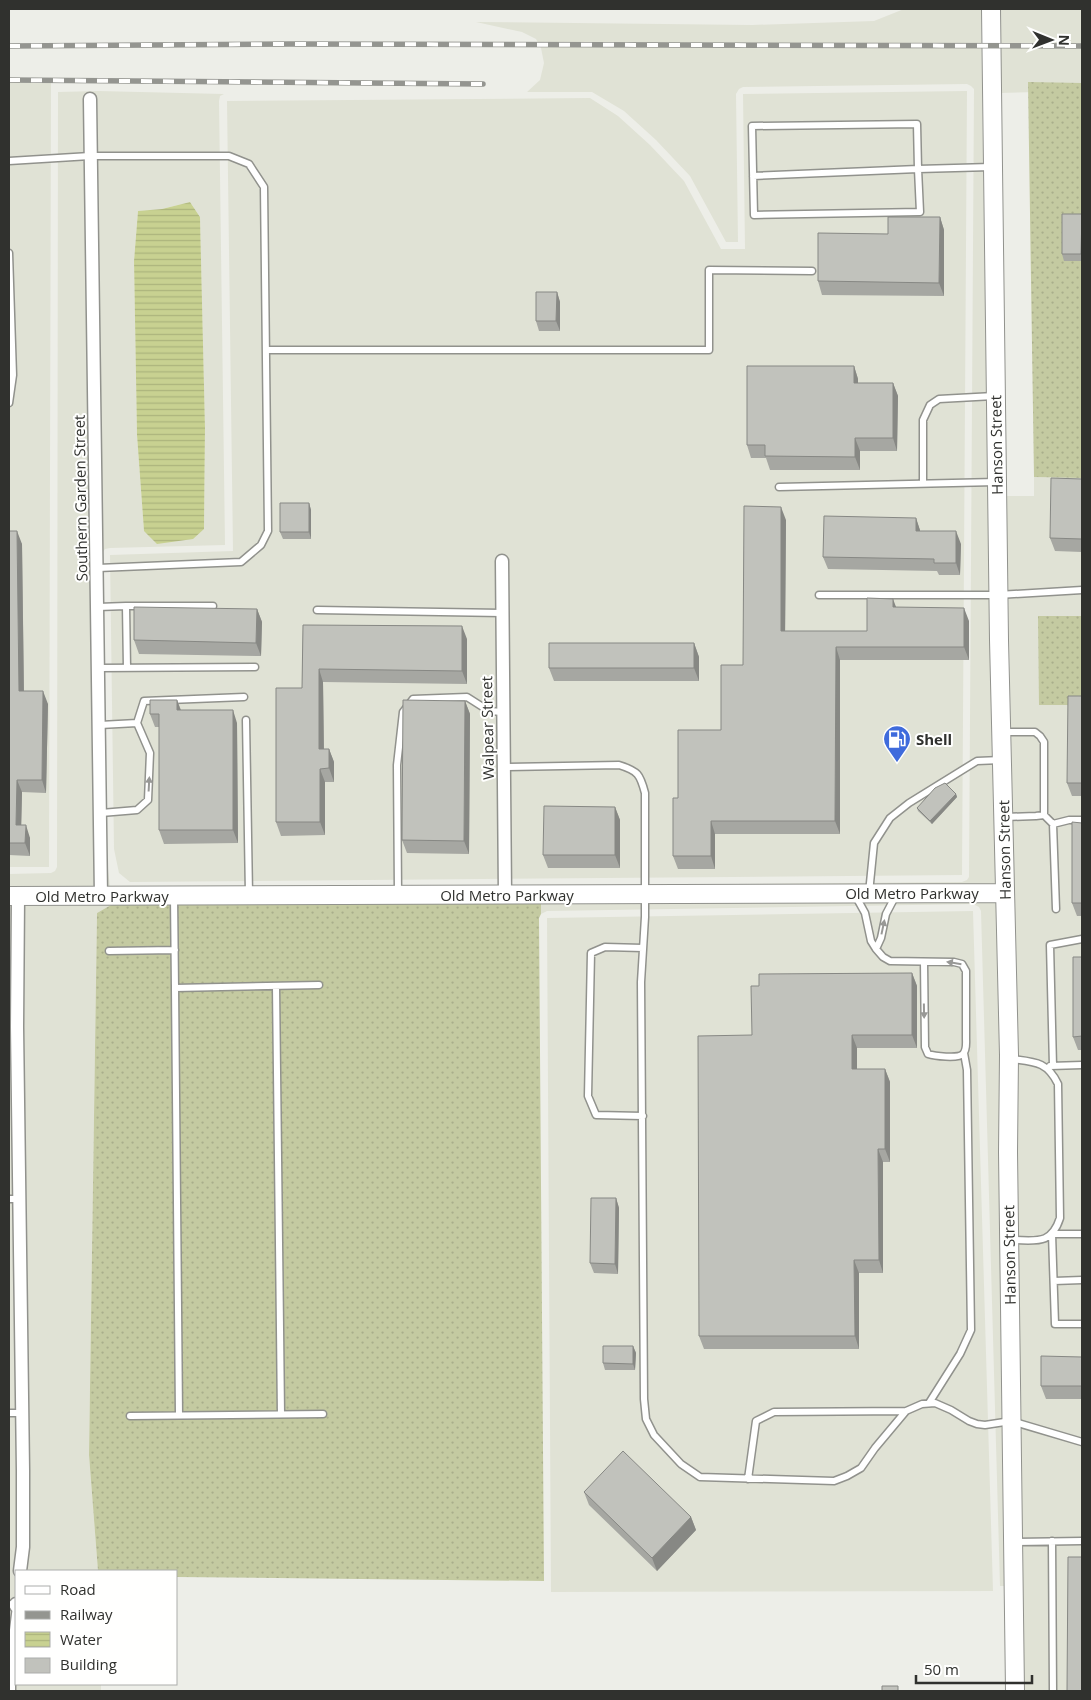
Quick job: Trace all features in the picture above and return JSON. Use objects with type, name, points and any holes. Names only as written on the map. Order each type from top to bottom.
[{"type":"street","name":"Hanson Street","points":[[990,9],[998,595],[1009,1059],[1009,1240],[1015,1691]]},
{"type":"street","name":"Southern Garden Street","points":[[90,99],[98,568],[101,896]]},
{"type":"street","name":"Walpear Street","points":[[502,561],[505,895]]},
{"type":"street","name":"Old Metro Parkway","points":[[13,897],[1005,893]]},
{"type":"street","points":[[13,897],[14,1199],[23,1413],[23,1547],[20,1570]]},
{"type":"lane","points":[[917,124],[918,169],[920,212],[754,215],[752,126],[917,124]]},
{"type":"lane","points":[[9,161],[90,156],[229,156],[249,164],[264,187],[268,531],[260,545],[241,562],[98,568]]},
{"type":"lane","points":[[753,176],[992,167]]},
{"type":"lane","points":[[9,252],[13,375],[9,403]]},
{"type":"lane","points":[[266,350],[710,350],[709,270],[812,271]]},
{"type":"lane","points":[[922,483],[923,420],[930,405],[938,399],[996,396]]},
{"type":"lane","points":[[779,487],[997,482]]},
{"type":"lane","points":[[819,595],[998,595],[1082,590]]},
{"type":"lane","points":[[126,606],[127,668]]},
{"type":"lane","points":[[98,607],[213,606]]},
{"type":"lane","points":[[317,610],[502,613]]},
{"type":"lane","points":[[99,668],[255,667]]},
{"type":"lane","points":[[398,895],[397,765],[403,712],[414,699],[467,697],[488,711],[503,712]]},
{"type":"lane","points":[[101,813],[136,810],[148,800],[150,753],[137,723],[144,701],[244,698]]},
{"type":"lane","points":[[246,720],[250,896]]},
{"type":"lane","points":[[100,725],[137,723]]},
{"type":"lane","points":[[1001,732],[1035,732],[1044,742],[1044,814],[1053,824],[1056,909]]},
{"type":"lane","points":[[928,1403],[960,1354],[971,1330],[967,1070],[964,1053],[966,1038],[966,971],[962,964],[954,962],[890,961],[883,957],[871,941],[861,894],[874,843],[890,818],[909,803],[977,761],[1002,760]]},
{"type":"lane","points":[[503,767],[619,765],[633,769],[640,778],[645,793],[642,982],[644,1399],[646,1419],[654,1435],[681,1464],[700,1478],[834,1480],[848,1476],[861,1468],[906,1411]]},
{"type":"lane","points":[[1003,817],[1044,814]]},
{"type":"lane","points":[[1053,824],[1069,820],[1082,820]]},
{"type":"lane","points":[[876,949],[881,938],[886,914],[896,893]]},
{"type":"lane","points":[[174,896],[179,1415]]},
{"type":"lane","points":[[1053,1066],[1050,945],[1082,939]]},
{"type":"lane","points":[[642,1116],[596,1115],[588,1096],[591,953],[605,947],[643,948]]},
{"type":"lane","points":[[109,951],[175,950]]},
{"type":"lane","points":[[924,962],[925,1048],[928,1054],[934,1056],[959,1056],[964,1053]]},
{"type":"lane","points":[[175,988],[319,985]]},
{"type":"lane","points":[[276,986],[281,1414]]},
{"type":"lane","points":[[1009,1059],[1034,1062],[1044,1066],[1052,1073],[1058,1084],[1060,1218],[1056,1229],[1044,1239],[1009,1240]]},
{"type":"lane","points":[[1044,1066],[1082,1065]]},
{"type":"lane","points":[[1052,1234],[1082,1234]]},
{"type":"lane","points":[[1052,1234],[1055,1324],[1082,1324]]},
{"type":"lane","points":[[1054,1281],[1082,1280]]},
{"type":"lane","points":[[748,1478],[756,1421],[774,1412],[906,1411],[922,1404],[935,1403],[977,1424],[1011,1421],[1082,1442]]},
{"type":"lane","points":[[9,1413],[23,1413]]},
{"type":"lane","points":[[130,1416],[323,1414]]},
{"type":"lane","points":[[1052,1541],[1053,1691]]},
{"type":"lane","points":[[1012,1542],[1082,1541]]},
{"type":"lane","points":[[12,1691],[12,1638],[15,1613]]},
{"type":"shaded area","points":[[904,9],[981,9],[990,640],[996,885],[387,887],[962,882],[969,877],[974,89],[967,84],[743,87],[739,89],[736,94],[738,242],[726,242],[690,176],[656,140],[624,111],[592,92],[527,92],[540,80],[544,63],[541,48],[536,39],[522,32],[476,22],[752,25],[874,21]]},
{"type":"shaded area","points":[[1000,9],[1082,9],[1082,86],[1080,91],[1000,93]]},
{"type":"shaded area","points":[[9,82],[51,82],[49,867],[9,867]]},
{"type":"shaded area","points":[[1028,82],[1082,83],[1082,478],[1034,477]]},
{"type":"shaded area","points":[[967,91],[962,875],[130,882],[119,873],[114,849],[110,555],[233,551],[227,101],[590,98],[618,116],[650,145],[684,181],[721,249],[745,249],[743,94]]},
{"type":"shaded area","points":[[58,92],[224,94],[220,96],[219,101],[225,545],[110,548],[105,549],[102,553],[106,850],[110,888],[9,888],[9,874],[51,873],[57,867]],"holes":[[[190,202],[200,217],[205,428],[204,529],[144,531],[137,435],[134,261],[138,211],[162,209]]]},
{"type":"shaded area","points":[[1034,477],[1082,478],[1082,1691],[1024,1691],[1017,1152],[1018,1054],[1006,496],[1034,496]]},
{"type":"shaded area","points":[[1038,616],[1082,616],[1082,705],[1039,705]]},
{"type":"shaded area","points":[[996,901],[1000,1055],[999,1152],[1004,1586],[1000,1586],[981,911],[979,907],[973,904],[547,911],[541,914],[541,903]]},
{"type":"shaded area","points":[[541,903],[539,918],[544,1581],[178,1577],[178,1570],[98,1570],[89,1455],[97,913],[111,905]]},
{"type":"shaded area","points":[[111,905],[97,913],[89,1455],[98,1570],[15,1570],[15,1685],[101,1685],[101,1691],[9,1691],[9,906]]},
{"type":"shaded area","points":[[973,911],[993,1591],[551,1592],[547,918]]},
{"type":"water","points":[[190,202],[200,217],[205,428],[204,529],[193,539],[157,544],[144,531],[137,435],[134,261],[138,211],[162,209]]},
{"type":"building","points":[[1062,214],[1082,214],[1081,254],[1062,254]]},
{"type":"building","points":[[888,217],[940,217],[939,283],[818,281],[818,233],[888,234]]},
{"type":"building","points":[[536,292],[557,292],[556,321],[536,321]]},
{"type":"building","points":[[747,366],[854,366],[854,383],[893,383],[893,438],[855,438],[855,457],[765,456],[765,445],[747,445]]},
{"type":"building","points":[[1051,478],[1082,479],[1082,539],[1050,538]]},
{"type":"building","points":[[280,503],[309,503],[309,532],[280,532]]},
{"type":"building","points":[[744,506],[781,507],[781,631],[867,631],[867,598],[893,599],[893,607],[964,608],[964,647],[836,647],[835,821],[711,821],[711,856],[673,856],[673,798],[678,798],[678,730],[721,730],[721,665],[743,665]]},
{"type":"building","points":[[824,516],[916,518],[916,531],[956,531],[956,563],[934,563],[934,559],[823,557]]},
{"type":"building","points":[[9,531],[17,531],[19,691],[43,691],[42,780],[17,780],[16,825],[26,825],[25,843],[9,843]]},
{"type":"building","points":[[134,607],[257,609],[256,643],[134,640]]},
{"type":"building","points":[[303,625],[462,626],[462,671],[319,669],[319,749],[329,749],[329,768],[320,769],[320,822],[276,822],[276,688],[302,688]]},
{"type":"building","points":[[549,643],[694,643],[694,668],[549,668]]},
{"type":"building","points":[[1068,696],[1082,696],[1082,783],[1067,783]]},
{"type":"building","points":[[150,700],[177,700],[177,710],[233,710],[233,830],[159,830],[159,714],[150,714]]},
{"type":"building","points":[[403,700],[465,701],[464,841],[402,840]]},
{"type":"building","points":[[945,783],[956,794],[930,821],[917,808],[935,788]]},
{"type":"building","points":[[544,806],[615,807],[615,855],[543,855]]},
{"type":"building","points":[[1072,822],[1082,823],[1082,903],[1072,903]]},
{"type":"building","points":[[1073,957],[1082,957],[1082,1036],[1073,1037]]},
{"type":"building","points":[[912,973],[912,1035],[852,1035],[852,1069],[885,1069],[885,1149],[878,1149],[879,1260],[854,1260],[855,1336],[699,1336],[698,1036],[752,1035],[751,986],[759,986],[759,974]]},
{"type":"building","points":[[591,1198],[616,1198],[615,1264],[590,1263]]},
{"type":"building","points":[[603,1346],[633,1346],[633,1364],[603,1363]]},
{"type":"building","points":[[1041,1356],[1082,1357],[1082,1386],[1041,1386]]},
{"type":"building","points":[[623,1451],[691,1517],[652,1558],[584,1492]]},
{"type":"building","points":[[1068,1557],[1082,1557],[1082,1691],[1067,1691]]},
{"type":"building","points":[[882,1686],[898,1686],[898,1691],[882,1691]]},
{"type":"railway","points":[[9,46],[289,44],[1082,46]]},
{"type":"railway","points":[[9,80],[483,84]]},
{"type":"place","name":"Shell","points":[[897,763]]}]
